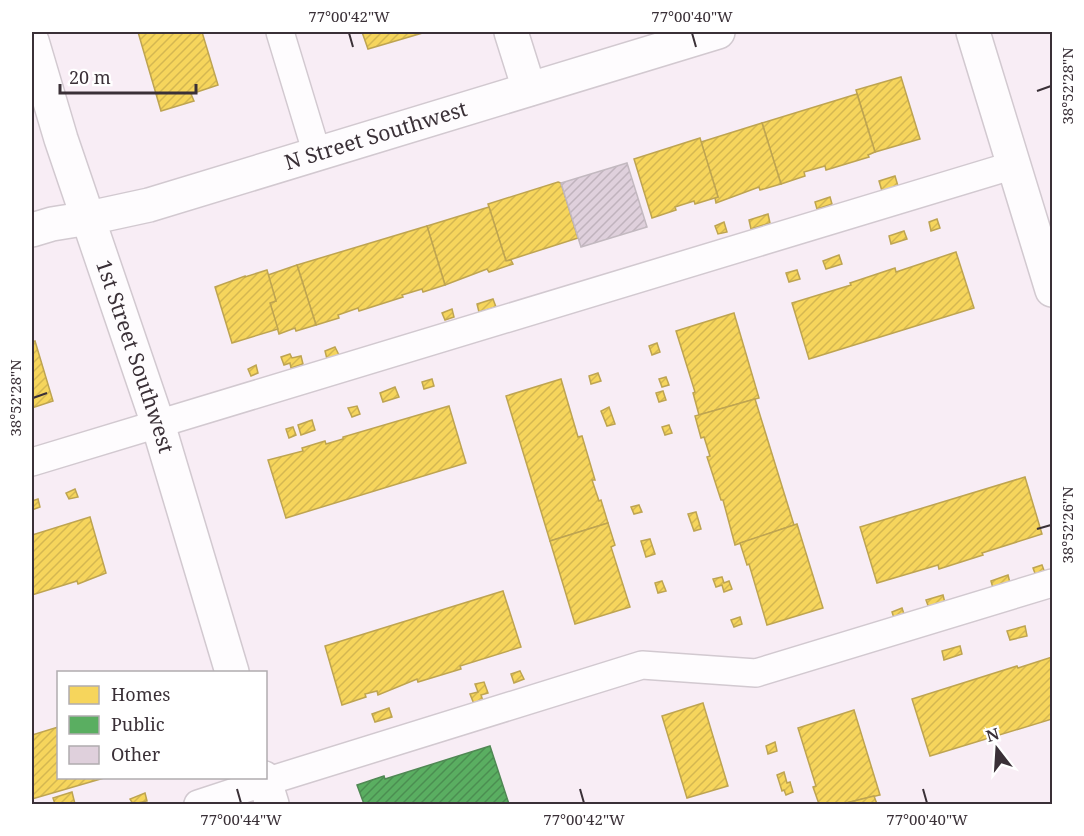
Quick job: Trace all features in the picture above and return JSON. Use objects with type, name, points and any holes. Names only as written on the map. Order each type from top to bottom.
[{"type":"street","points":[[511,32],[529,89]]},
{"type":"street","name":"N Street Southwest","points":[[32,230],[149,205],[718,32]]},
{"type":"street","points":[[974,32],[1053,290]]},
{"type":"street","name":"1st Street Southwest","points":[[32,41],[61,139],[158,424],[232,671]]},
{"type":"lane","points":[[280,32],[317,154]]},
{"type":"lane","points":[[32,462],[1014,165]]},
{"type":"lane","points":[[198,804],[267,788],[642,665],[756,673],[1053,583]]},
{"type":"building: Homes","points":[[138,32],[202,32],[218,85],[191,94],[194,101],[161,111]]},
{"type":"building: Homes","points":[[362,32],[426,32],[368,49]]},
{"type":"building: Homes","points":[[901,77],[920,139],[875,152],[856,90]]},
{"type":"building: Homes","points":[[857,94],[875,152],[868,155],[869,157],[826,170],[825,166],[804,172],[805,176],[781,184],[762,123]]},
{"type":"building: Homes","points":[[762,123],[781,184],[760,190],[759,187],[716,203],[715,198],[718,197],[701,142]]},
{"type":"building: Homes","points":[[700,138],[718,197],[675,207],[676,210],[652,218],[634,159]]},
{"type":"building: Homes","points":[[895,176],[898,186],[882,191],[879,181]]},
{"type":"building: Homes","points":[[561,183],[578,238],[506,261],[488,204]]},
{"type":"building: Homes","points":[[830,197],[832,204],[817,209],[815,202]]},
{"type":"building: Homes","points":[[489,207],[506,261],[511,260],[513,264],[489,272],[487,269],[445,285],[427,226]]},
{"type":"building: Homes","points":[[768,214],[770,223],[751,229],[749,220]]},
{"type":"building: Homes","points":[[937,219],[940,228],[931,231],[929,222]]},
{"type":"building: Homes","points":[[724,222],[727,232],[718,234],[715,226]]},
{"type":"building: Homes","points":[[427,226],[445,285],[423,292],[422,289],[402,295],[403,297],[359,311],[358,308],[338,315],[339,318],[316,325],[297,265]]},
{"type":"building: Homes","points":[[904,231],[907,239],[891,244],[889,236]]},
{"type":"building: Homes","points":[[956,252],[974,308],[809,359],[792,303],[851,285],[850,283],[895,268],[896,272]]},
{"type":"building: Homes","points":[[839,255],[842,264],[826,269],[823,261]]},
{"type":"building: Homes","points":[[297,265],[316,325],[296,331],[295,328],[279,334],[270,303],[276,301],[268,275]]},
{"type":"building: Homes","points":[[267,270],[276,301],[270,303],[278,329],[232,343],[215,287]]},
{"type":"building: Homes","points":[[797,270],[800,279],[789,282],[786,273]]},
{"type":"building: Homes","points":[[493,299],[496,307],[479,312],[477,304]]},
{"type":"building: Homes","points":[[452,309],[454,317],[445,320],[442,313]]},
{"type":"building: Homes","points":[[734,313],[759,398],[699,415],[693,393],[695,392],[676,331]]},
{"type":"building: Homes","points":[[35,341],[53,401],[32,408],[32,342]]},
{"type":"building: Homes","points":[[657,343],[660,352],[652,355],[649,346]]},
{"type":"building: Homes","points":[[335,347],[339,355],[327,359],[325,351]]},
{"type":"building: Homes","points":[[290,354],[292,358],[301,356],[303,364],[291,368],[290,363],[284,365],[281,357]]},
{"type":"building: Homes","points":[[256,365],[258,373],[251,376],[248,369]]},
{"type":"building: Homes","points":[[598,373],[601,381],[591,384],[589,376]]},
{"type":"building: Homes","points":[[666,377],[669,385],[662,387],[659,379]]},
{"type":"building: Homes","points":[[432,379],[434,386],[424,389],[422,382]]},
{"type":"building: Homes","points":[[561,379],[578,437],[582,436],[595,480],[592,480],[608,523],[550,541],[506,396]]},
{"type":"building: Homes","points":[[395,387],[399,397],[383,402],[380,393]]},
{"type":"building: Homes","points":[[663,391],[666,400],[659,402],[656,393]]},
{"type":"building: Homes","points":[[755,399],[794,525],[735,545],[723,500],[721,500],[707,457],[710,456],[704,437],[701,438],[695,416]]},
{"type":"building: Homes","points":[[357,406],[360,414],[352,417],[348,408]]},
{"type":"building: Homes","points":[[449,406],[466,463],[286,518],[268,460],[303,451],[302,448],[325,441],[326,444]]},
{"type":"building: Homes","points":[[609,407],[615,424],[607,426],[601,411]]},
{"type":"building: Homes","points":[[312,420],[315,430],[301,435],[298,425]]},
{"type":"building: Homes","points":[[669,425],[672,433],[665,435],[662,427]]},
{"type":"building: Homes","points":[[293,427],[296,435],[289,438],[286,429]]},
{"type":"building: Homes","points":[[1025,477],[1042,534],[939,569],[938,565],[877,583],[860,527]]},
{"type":"building: Homes","points":[[75,489],[78,497],[69,499],[66,493]]},
{"type":"building: Homes","points":[[38,499],[40,507],[32,510],[32,501]]},
{"type":"building: Homes","points":[[639,505],[642,512],[634,514],[631,507]]},
{"type":"building: Homes","points":[[696,512],[701,529],[694,531],[688,514]]},
{"type":"building: Homes","points":[[90,517],[106,573],[78,584],[77,581],[32,595],[32,535]]},
{"type":"building: Homes","points":[[608,523],[615,545],[611,547],[630,607],[575,624],[550,541]]},
{"type":"building: Homes","points":[[797,524],[823,608],[767,625],[749,564],[747,565],[740,543]]},
{"type":"building: Homes","points":[[650,539],[655,554],[646,557],[641,541]]},
{"type":"building: Homes","points":[[1042,565],[1045,573],[1036,576],[1033,568]]},
{"type":"building: Homes","points":[[1008,575],[1010,583],[993,588],[991,581]]},
{"type":"building: Homes","points":[[722,577],[724,583],[729,581],[732,589],[724,592],[722,585],[716,587],[713,579]]},
{"type":"building: Homes","points":[[662,581],[666,591],[658,593],[655,583]]},
{"type":"building: Homes","points":[[503,591],[521,647],[460,666],[461,669],[418,682],[417,679],[378,695],[377,691],[365,694],[366,697],[342,705],[325,646]]},
{"type":"building: Homes","points":[[943,595],[945,603],[929,608],[926,600]]},
{"type":"building: Homes","points":[[902,608],[904,614],[894,618],[892,612]]},
{"type":"building: Homes","points":[[740,617],[742,624],[734,627],[731,620]]},
{"type":"building: Homes","points":[[1025,626],[1027,636],[1010,640],[1007,631]]},
{"type":"building: Homes","points":[[960,646],[962,654],[944,660],[942,651]]},
{"type":"building: Homes","points":[[1052,657],[1052,719],[930,756],[912,699]]},
{"type":"building: Homes","points":[[520,671],[524,679],[514,683],[511,674]]},
{"type":"building: Homes","points":[[484,682],[488,693],[481,695],[483,701],[474,704],[470,694],[478,692],[475,684]]},
{"type":"building: Homes","points":[[703,703],[728,786],[687,798],[662,716]]},
{"type":"building: Homes","points":[[389,708],[392,717],[375,722],[372,714]]},
{"type":"building: Homes","points":[[854,710],[880,795],[842,804],[819,804],[813,787],[816,786],[798,728]]},
{"type":"building: Homes","points":[[57,727],[57,779],[101,779],[32,799],[32,735]]},
{"type":"building: Homes","points":[[775,742],[777,751],[768,754],[766,746]]},
{"type":"building: Homes","points":[[784,772],[793,792],[786,795],[784,790],[782,791],[777,775]]},
{"type":"building: Homes","points":[[72,792],[75,804],[55,804],[53,798]]},
{"type":"building: Homes","points":[[145,793],[147,801],[133,804],[130,799]]},
{"type":"building: Homes","points":[[874,796],[877,804],[842,804]]},
{"type":"building: Public","points":[[490,746],[509,804],[364,804],[357,785],[384,776],[385,779]]},
{"type":"building: Other","points":[[627,163],[647,227],[581,247],[561,183]]}]
